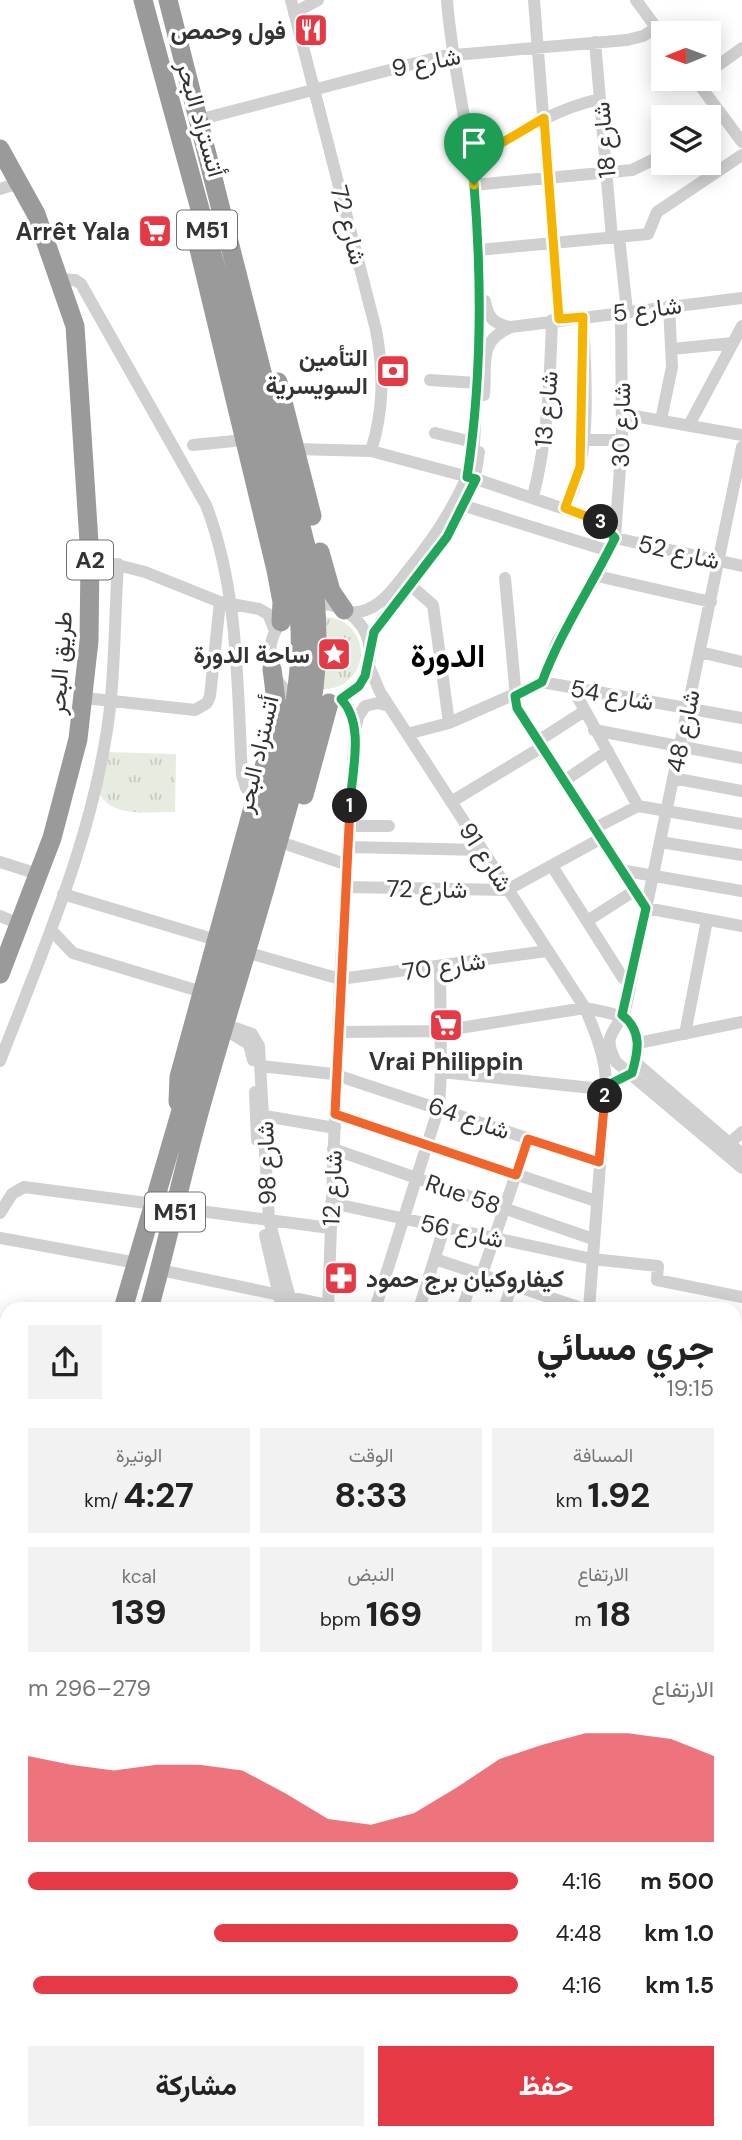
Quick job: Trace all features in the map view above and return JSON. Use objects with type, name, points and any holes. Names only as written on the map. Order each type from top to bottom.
[{"type":"highway","name":"أتستراد البحر","points":[[125,1302],[217,997],[306,741],[318,666],[318,626],[311,566],[240,320],[180,139],[143,0]]},
{"type":"highway","name":"أتستراد البحر","points":[[168,0],[204,141],[240,320]]},
{"type":"highway","points":[[180,139],[195,235],[276,570],[281,596],[278,627]]},
{"type":"highway","points":[[204,141],[220,170],[234,215],[331,591],[346,611]]},
{"type":"highway","name":"طريق البحر","points":[[0,149],[36,214],[75,326],[90,558],[85,698],[67,784],[38,874],[0,974]]},
{"type":"highway","points":[[276,570],[286,579],[305,581],[316,574],[323,563]]},
{"type":"highway","points":[[217,997],[216,940],[278,716],[272,669]]},
{"type":"highway","points":[[198,1114],[218,1086],[289,845],[335,701]]},
{"type":"highway","name":"أتستراد البحر","points":[[151,1302],[177,1208],[198,1114],[217,997]]},
{"type":"street","points":[[292,7],[318,0]]},
{"type":"street","points":[[346,611],[362,627],[369,646],[369,666],[359,686],[335,701],[317,704],[294,697],[284,690],[272,669],[270,656],[278,627],[289,614],[310,604],[322,603],[359,613],[371,609],[407,572],[472,478],[479,250],[471,161],[451,55],[447,0]]},
{"type":"street","name":"شارع 13","points":[[533,497],[542,460],[555,319],[550,178],[534,0]]},
{"type":"street","points":[[636,0],[651,22]]},
{"type":"street","name":"شارع 72","points":[[292,7],[370,302],[381,359],[382,406],[371,451]]},
{"type":"street","name":"شارع 9","points":[[198,120],[451,55],[635,39],[651,35]]},
{"type":"street","name":"شارع 18","points":[[595,42],[624,312]]},
{"type":"street","points":[[721,63],[742,48]]},
{"type":"street","points":[[471,161],[544,118],[574,104],[600,99]]},
{"type":"street","points":[[721,114],[742,142]]},
{"type":"street","points":[[479,250],[648,234],[657,212],[742,155]]},
{"type":"street","points":[[474,185],[607,172],[643,166],[651,162]]},
{"type":"street","points":[[0,189],[19,183]]},
{"type":"street","points":[[480,278],[488,314],[496,323],[511,327]]},
{"type":"street","points":[[60,279],[75,280],[81,284],[206,505],[223,558],[242,775],[246,788],[256,798]]},
{"type":"street","name":"شارع 5","points":[[511,327],[555,319],[742,298]]},
{"type":"street","points":[[661,420],[670,385],[672,349],[669,306]]},
{"type":"street","name":"شارع 30","points":[[615,538],[622,440],[624,312]]},
{"type":"street","points":[[565,508],[580,467],[583,440],[583,317]]},
{"type":"street","points":[[689,425],[742,326]]},
{"type":"street","points":[[369,646],[377,626],[443,543],[465,506],[472,478],[488,344],[496,334],[511,327]]},
{"type":"street","points":[[672,349],[733,343]]},
{"type":"street","points":[[430,380],[477,383]]},
{"type":"street","points":[[623,414],[742,435]]},
{"type":"street","points":[[435,432],[472,442]]},
{"type":"street","points":[[193,445],[244,440]]},
{"type":"street","points":[[583,440],[622,440]]},
{"type":"street","name":"شارع 48","points":[[725,1147],[633,1068],[616,1062],[609,1043],[610,1031],[622,1015],[631,981],[742,447]]},
{"type":"street","points":[[296,449],[371,451],[472,478],[606,524],[615,538],[597,576],[557,642],[542,682]]},
{"type":"street","points":[[465,506],[609,551]]},
{"type":"street","name":"شارع 52","points":[[615,538],[742,566]]},
{"type":"street","points":[[90,558],[118,564],[226,603],[259,609],[268,614],[278,627]]},
{"type":"street","points":[[0,1061],[51,930],[87,817],[111,699],[118,564]]},
{"type":"street","points":[[597,576],[711,601]]},
{"type":"street","points":[[505,578],[517,708],[634,891],[646,908],[742,926]]},
{"type":"street","points":[[410,585],[433,605],[449,723]]},
{"type":"street","points":[[85,698],[195,710],[201,708],[210,696],[226,603]]},
{"type":"street","points":[[700,652],[742,662]]},
{"type":"street","name":"شارع 91","points":[[369,666],[389,706],[585,1008],[598,1040],[606,1069],[606,1086],[589,1302]]},
{"type":"street","name":"شارع 54","points":[[407,734],[449,723],[542,682],[742,718]]},
{"type":"street","points":[[572,687],[583,712],[638,806]]},
{"type":"street","points":[[335,701],[351,713],[355,732]]},
{"type":"street","points":[[355,732],[358,717],[365,706],[378,703],[389,706]]},
{"type":"street","points":[[451,802],[540,744],[583,712]]},
{"type":"street","points":[[594,730],[742,758]]},
{"type":"street","name":"شارع 12","points":[[328,1302],[340,979],[355,732]]},
{"type":"street","points":[[564,781],[608,751]]},
{"type":"street","points":[[673,778],[742,791]]},
{"type":"street","points":[[507,890],[552,866],[638,806],[742,824]]},
{"type":"street","points":[[349,826],[389,826]]},
{"type":"street","points":[[660,842],[742,855]]},
{"type":"street","points":[[289,845],[348,864]]},
{"type":"street","points":[[348,847],[482,850]]},
{"type":"street","points":[[0,862],[38,874]]},
{"type":"street","points":[[552,866],[623,978],[631,981]]},
{"type":"street","points":[[620,870],[742,891]]},
{"type":"street","name":"شارع 72","points":[[347,887],[507,890]]},
{"type":"street","points":[[587,921],[634,891]]},
{"type":"street","points":[[63,894],[216,940]]},
{"type":"street","points":[[0,916],[19,924]]},
{"type":"street","points":[[685,1034],[707,920]]},
{"type":"street","points":[[51,930],[73,953],[217,997]]},
{"type":"street","name":"شارع 70","points":[[340,979],[547,951]]},
{"type":"street","points":[[256,955],[340,979]]},
{"type":"street","points":[[377,1302],[439,1107],[440,967]]},
{"type":"street","points":[[339,1031],[441,1031],[585,1008],[622,1015],[633,1027],[638,1043],[633,1068],[606,1086],[592,1088],[441,1072]]},
{"type":"street","points":[[638,1043],[742,1022]]},
{"type":"street","name":"شارع 98","points":[[234,1031],[248,1032],[256,1040],[261,1066],[258,1083],[266,1219],[286,1302]]},
{"type":"street","name":"شارع 98","points":[[234,1031],[252,1051],[265,1116],[266,1219]]},
{"type":"street","name":"شارع 64","points":[[261,1066],[338,1076],[439,1107],[599,1162]]},
{"type":"street","points":[[265,1116],[335,1121],[427,1143],[596,1201]]},
{"type":"street","points":[[725,1147],[742,1132]]},
{"type":"street","points":[[465,1302],[494,1238],[528,1139]]},
{"type":"street","points":[[725,1147],[742,1154]]},
{"type":"street","points":[[725,1147],[742,1168]]},
{"type":"street","name":"Rue 58","points":[[333,1149],[593,1239]]},
{"type":"street","points":[[0,1213],[12,1194],[24,1187],[154,1204]]},
{"type":"street","name":"شارع 56","points":[[331,1203],[592,1259],[658,1266],[657,1280],[742,1297]]},
{"type":"street","points":[[177,1208],[330,1228]]},
{"type":"street","points":[[421,1302],[444,1228]]},
{"type":"street","points":[[0,1238],[137,1263]]},
{"type":"street","points":[[435,1259],[564,1302]]},
{"type":"street","points":[[160,1270],[282,1302]]},
{"type":"street","points":[[506,1302],[512,1284]]},
{"type":"green space","name":"ساحة الدورة","points":[[318,617],[332,617],[351,627],[361,646],[361,660],[351,679],[332,689],[318,689],[299,679],[289,660],[289,646],[299,627]]},
{"type":"green space","points":[[107,752],[176,754],[175,812],[132,812],[113,807],[105,801],[99,793]]},
{"type":"place","name":"فول وحمص","points":[[311,30]]},
{"type":"place","name":"Arrêt Yala","points":[[155,231]]},
{"type":"place","name":"التأمين السويسرية","points":[[393,371]]},
{"type":"place","name":"ساحة الدورة","points":[[334,654]]},
{"type":"place","name":"Vrai Philippin","points":[[446,1025]]},
{"type":"place","name":"كيفاروكيان برج حمود","points":[[341,1278]]},
{"type":"district","name":"الدورة","points":[[448,656]]},
{"type":"route","points":[[544,118],[559,319],[583,317],[583,440],[580,467],[565,508],[606,524],[615,538],[597,576],[557,642],[542,682],[515,696],[517,708],[646,908],[622,1015],[633,1027],[638,1048],[632,1073],[606,1086],[599,1162],[528,1139],[516,1175],[335,1114],[355,732],[351,713],[341,699],[359,686],[369,666],[369,646],[374,632],[447,537],[465,506],[476,479],[467,477],[480,329],[479,250],[474,185],[471,161],[544,118]]}]
